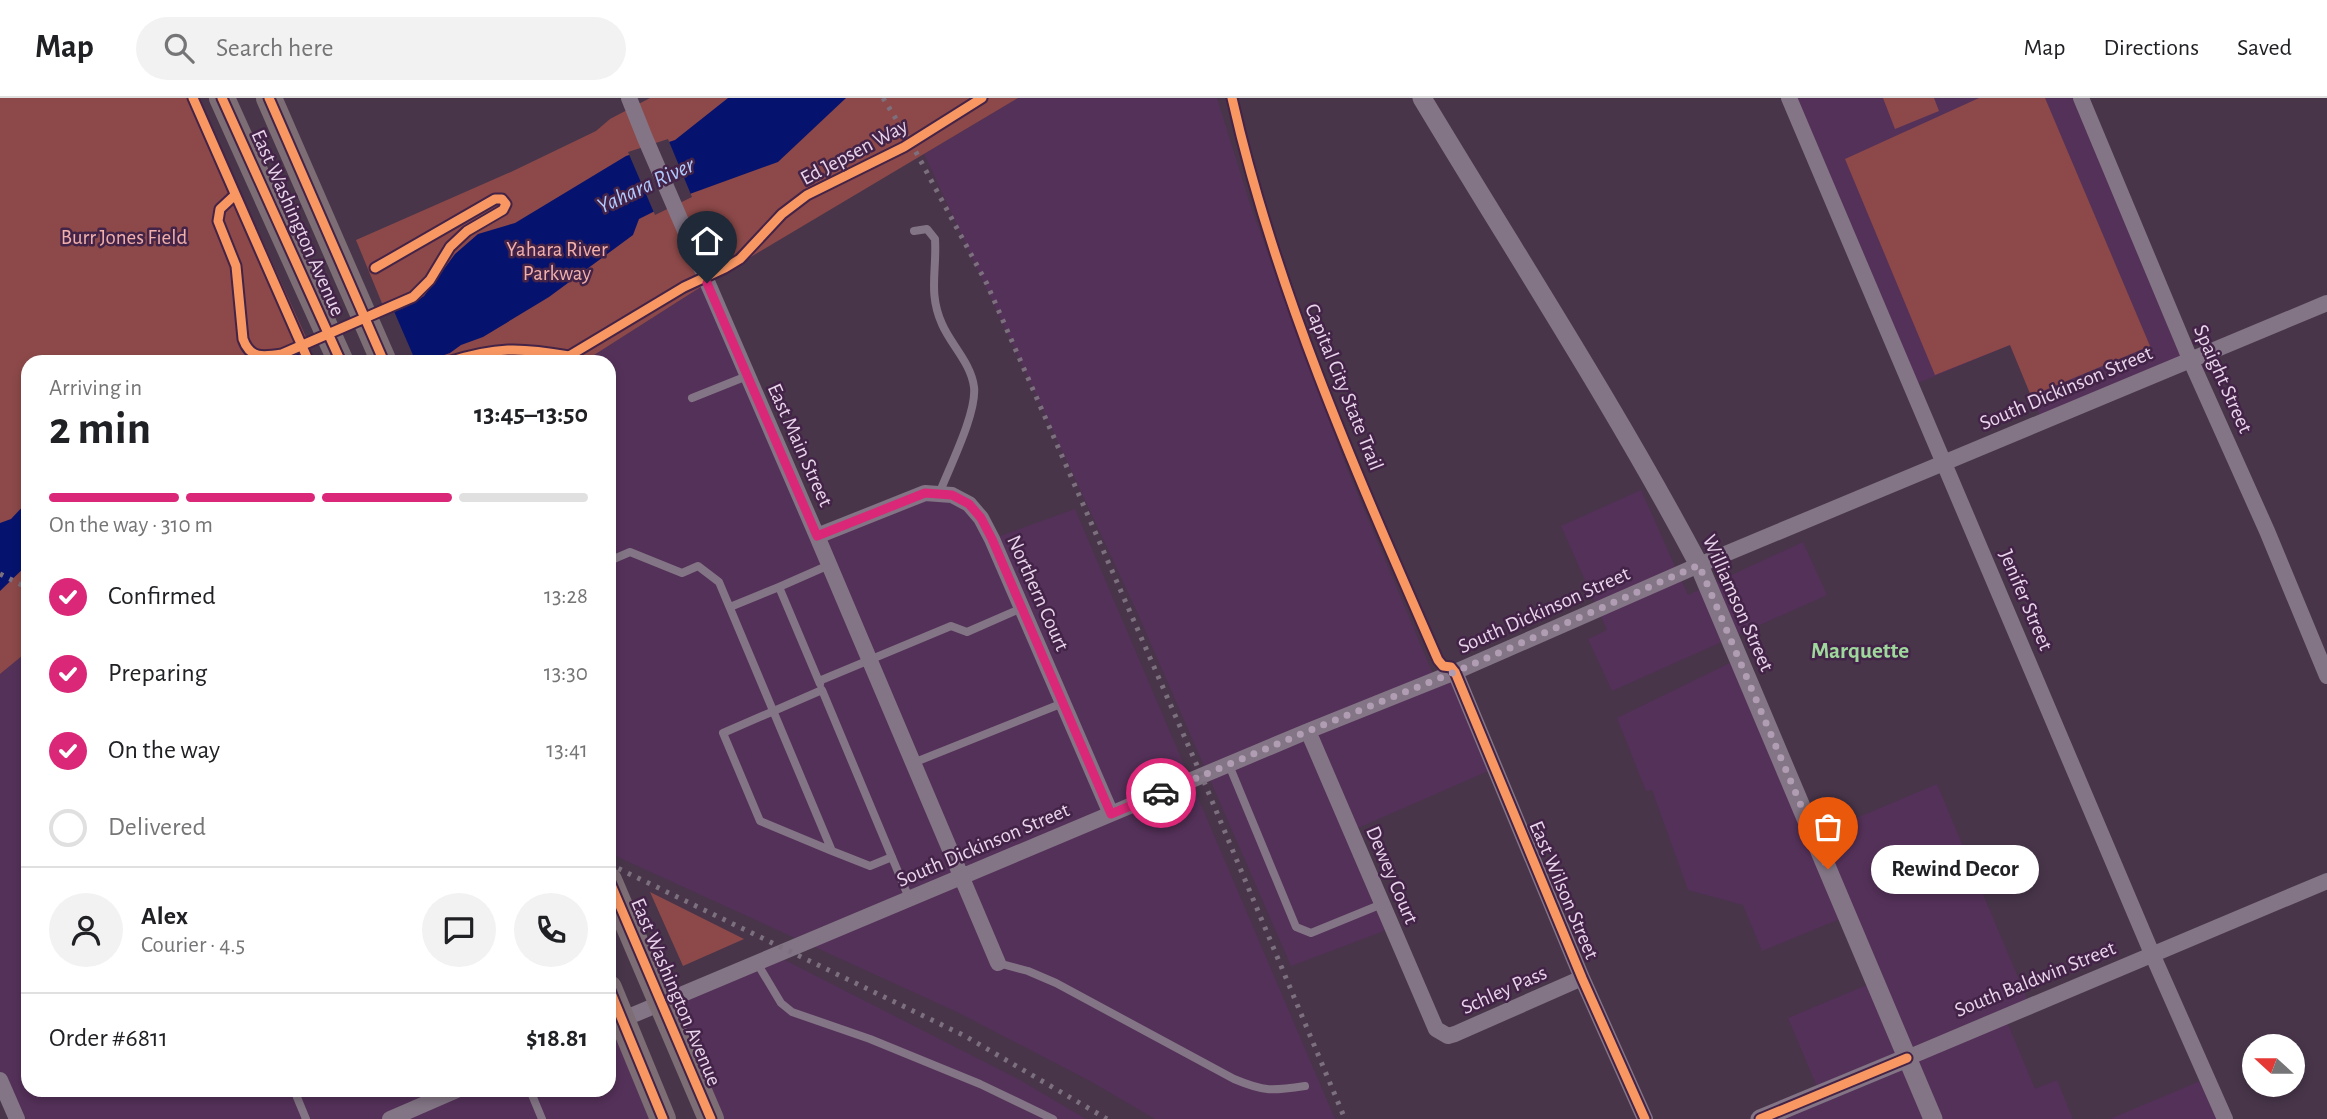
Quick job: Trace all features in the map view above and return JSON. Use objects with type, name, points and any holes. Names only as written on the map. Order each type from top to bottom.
[{"type":"main road","name":"East Washington Avenue","points":[[222,98],[338,355]]},
{"type":"main road","name":"East Washington Avenue","points":[[269,98],[381,355]]},
{"type":"main road","name":"East Washington Avenue","points":[[616,896],[711,1119]]},
{"type":"main road","points":[[616,1022],[663,1119]]},
{"type":"street","name":"East Main Street","points":[[629,98],[998,962]]},
{"type":"street","name":"Jenifer Street","points":[[1790,98],[2153,956],[2225,1119]]},
{"type":"street","name":"Spaight Street","points":[[2081,98],[2327,676]]},
{"type":"street","name":"Williamson Street","points":[[1426,99],[1664,500],[1699,565],[1933,1119]]},
{"type":"street","name":"South Dickinson Street","points":[[616,1022],[1308,731],[1455,672],[1699,565],[2327,303]]},
{"type":"street","points":[[817,536],[925,493],[939,494]]},
{"type":"street","name":"Northern Court","points":[[939,494],[952,495],[969,504],[981,518],[1111,814]]},
{"type":"street","name":"East Wilson Street","points":[[1455,672],[1582,978],[1645,1119]]},
{"type":"street","name":"Dewey Court","points":[[1308,731],[1433,1023],[1441,1034]]},
{"type":"street","name":"South Baldwin Street","points":[[1760,1119],[2327,881]]},
{"type":"street","name":"Schley Pass","points":[[1441,1034],[1455,1034],[1582,978]]},
{"type":"street","points":[[0,1080],[17,1119]]},
{"type":"street","points":[[390,1119],[441,1097]]},
{"type":"lane","points":[[914,231],[927,229],[935,239],[932,288],[936,305],[941,323],[970,373],[974,388],[968,423],[939,494]]},
{"type":"lane","points":[[692,398],[747,376]]},
{"type":"lane","points":[[616,558],[630,552],[682,573],[698,566],[719,582],[832,850]]},
{"type":"lane","points":[[730,607],[830,565]]},
{"type":"lane","points":[[779,587],[909,898]]},
{"type":"lane","points":[[892,857],[870,866],[760,821],[723,733],[773,711],[869,660],[951,625],[967,632],[1022,608]]},
{"type":"lane","points":[[913,763],[1063,703]]},
{"type":"lane","points":[[1229,765],[1296,927],[1311,933],[1382,904]]},
{"type":"lane","points":[[757,962],[781,1003],[792,1012],[870,1039],[981,1084],[1053,1119]]},
{"type":"lane","points":[[998,962],[1056,983],[1234,1079],[1260,1090],[1305,1086]]},
{"type":"lane","points":[[297,1097],[306,1119]]},
{"type":"lane","points":[[533,1097],[542,1119]]},
{"type":"shaded area","points":[[1018,98],[1217,98],[1253,213],[1349,474],[1435,679],[1455,672],[1495,768],[1351,831],[1392,928],[1291,966],[1137,612],[924,154]]},
{"type":"shaded area","points":[[1789,98],[2081,98],[2190,359],[2042,421],[2010,345],[1911,386]]},
{"type":"shaded area","points":[[707,283],[817,536],[878,511],[952,495],[992,539],[1075,509],[1335,1119],[1155,1119],[1090,1081],[957,1012],[616,856],[616,355],[594,355]]},
{"type":"shaded area","points":[[1641,490],[1688,595],[1803,542],[1827,595],[1612,691],[1588,639],[1607,630],[1561,526]]},
{"type":"shaded area","points":[[21,657],[21,1097],[616,1097],[616,1005],[663,1119],[17,1119],[0,1079],[0,674]]},
{"type":"shaded area","points":[[1738,659],[1814,836],[1937,784],[2030,1006],[2005,1017],[2035,1089],[2057,1080],[2073,1119],[1761,1119],[1820,1094],[1788,1018],[1874,982],[1847,916],[1762,951],[1743,905],[1688,890],[1652,790],[1646,791],[1617,718]]},
{"type":"shaded area","points":[[775,955],[1020,1080],[1086,1119],[711,1119],[663,1003]]},
{"type":"shaded area","points":[[2205,1079],[2222,1119],[2110,1119]]},
{"type":"green space","points":[[0,98],[198,98],[310,346],[386,313],[356,240],[596,131],[610,119],[650,98],[1018,98],[707,283],[594,355],[21,355],[21,657],[0,674]]},
{"type":"green space","points":[[1883,98],[1934,98],[1939,111],[1895,129]]},
{"type":"green space","points":[[1979,98],[2045,98],[2150,346],[2031,396],[2010,345],[1935,375],[1845,159]]},
{"type":"green space","points":[[650,892],[744,939],[683,966]]},
{"type":"water","name":"Yahara River","points":[[728,98],[846,98],[778,162],[687,195],[639,219],[633,235],[549,297],[483,337],[461,345],[450,353],[290,355],[414,303],[424,296],[455,254],[478,234],[515,223],[626,156],[675,140]]},
{"type":"water","points":[[21,508],[21,571],[0,591],[0,523],[11,519]]},
{"type":"pier","points":[[668,139],[692,197],[655,215],[628,152]]},
{"type":"pier","points":[[393,309],[413,355],[303,355],[299,347],[384,310]]},
{"type":"railway","points":[[883,98],[911,143],[987,284],[1202,777],[1345,1119]]},
{"type":"railway","points":[[0,574],[21,584]]},
{"type":"railway","points":[[616,867],[965,1036],[1107,1119]]},
{"type":"cycle path","points":[[193,98],[306,355]]},
{"type":"cycle path","points":[[222,98],[338,355]]},
{"type":"cycle path","points":[[269,98],[381,355]]},
{"type":"cycle path","name":"Ed Jepsen Way","points":[[571,355],[684,287],[740,259],[782,214],[807,195],[904,147],[982,98]]},
{"type":"cycle path","name":"Capital City State Trail","points":[[1232,98],[1250,171],[1295,313],[1349,453],[1438,660],[1455,672],[1582,978],[1645,1119]]},
{"type":"cycle path","points":[[235,195],[220,209],[218,221],[236,266],[243,339],[249,350],[258,355]]},
{"type":"cycle path","points":[[272,355],[282,354],[413,297],[430,280],[450,247],[467,231],[503,210],[506,204],[502,199],[495,199],[375,268]]},
{"type":"cycle path","name":"Ed Jepsen Way","points":[[473,355],[508,350],[562,355]]},
{"type":"cycle path","points":[[616,896],[711,1119]]},
{"type":"cycle path","points":[[616,1005],[663,1119]]},
{"type":"cycle path","points":[[1760,1119],[1907,1058]]},
{"type":"way so far","points":[[1161,793],[1455,672],[1699,565],[1828,869]]},
{"type":"place","name":"Rewind Decor","points":[[1828,869]]},
{"type":"district","name":"Marquette","points":[[1860,651]]},
{"type":"route","points":[[707,283],[817,536],[925,493],[952,495],[969,504],[981,518],[992,539],[1111,814],[1161,793]]},
{"type":"park label","name":"Burr Jones Field","points":[[124,237]]},
{"type":"park label","name":"Yahara River Parkway","points":[[557,261]]}]
